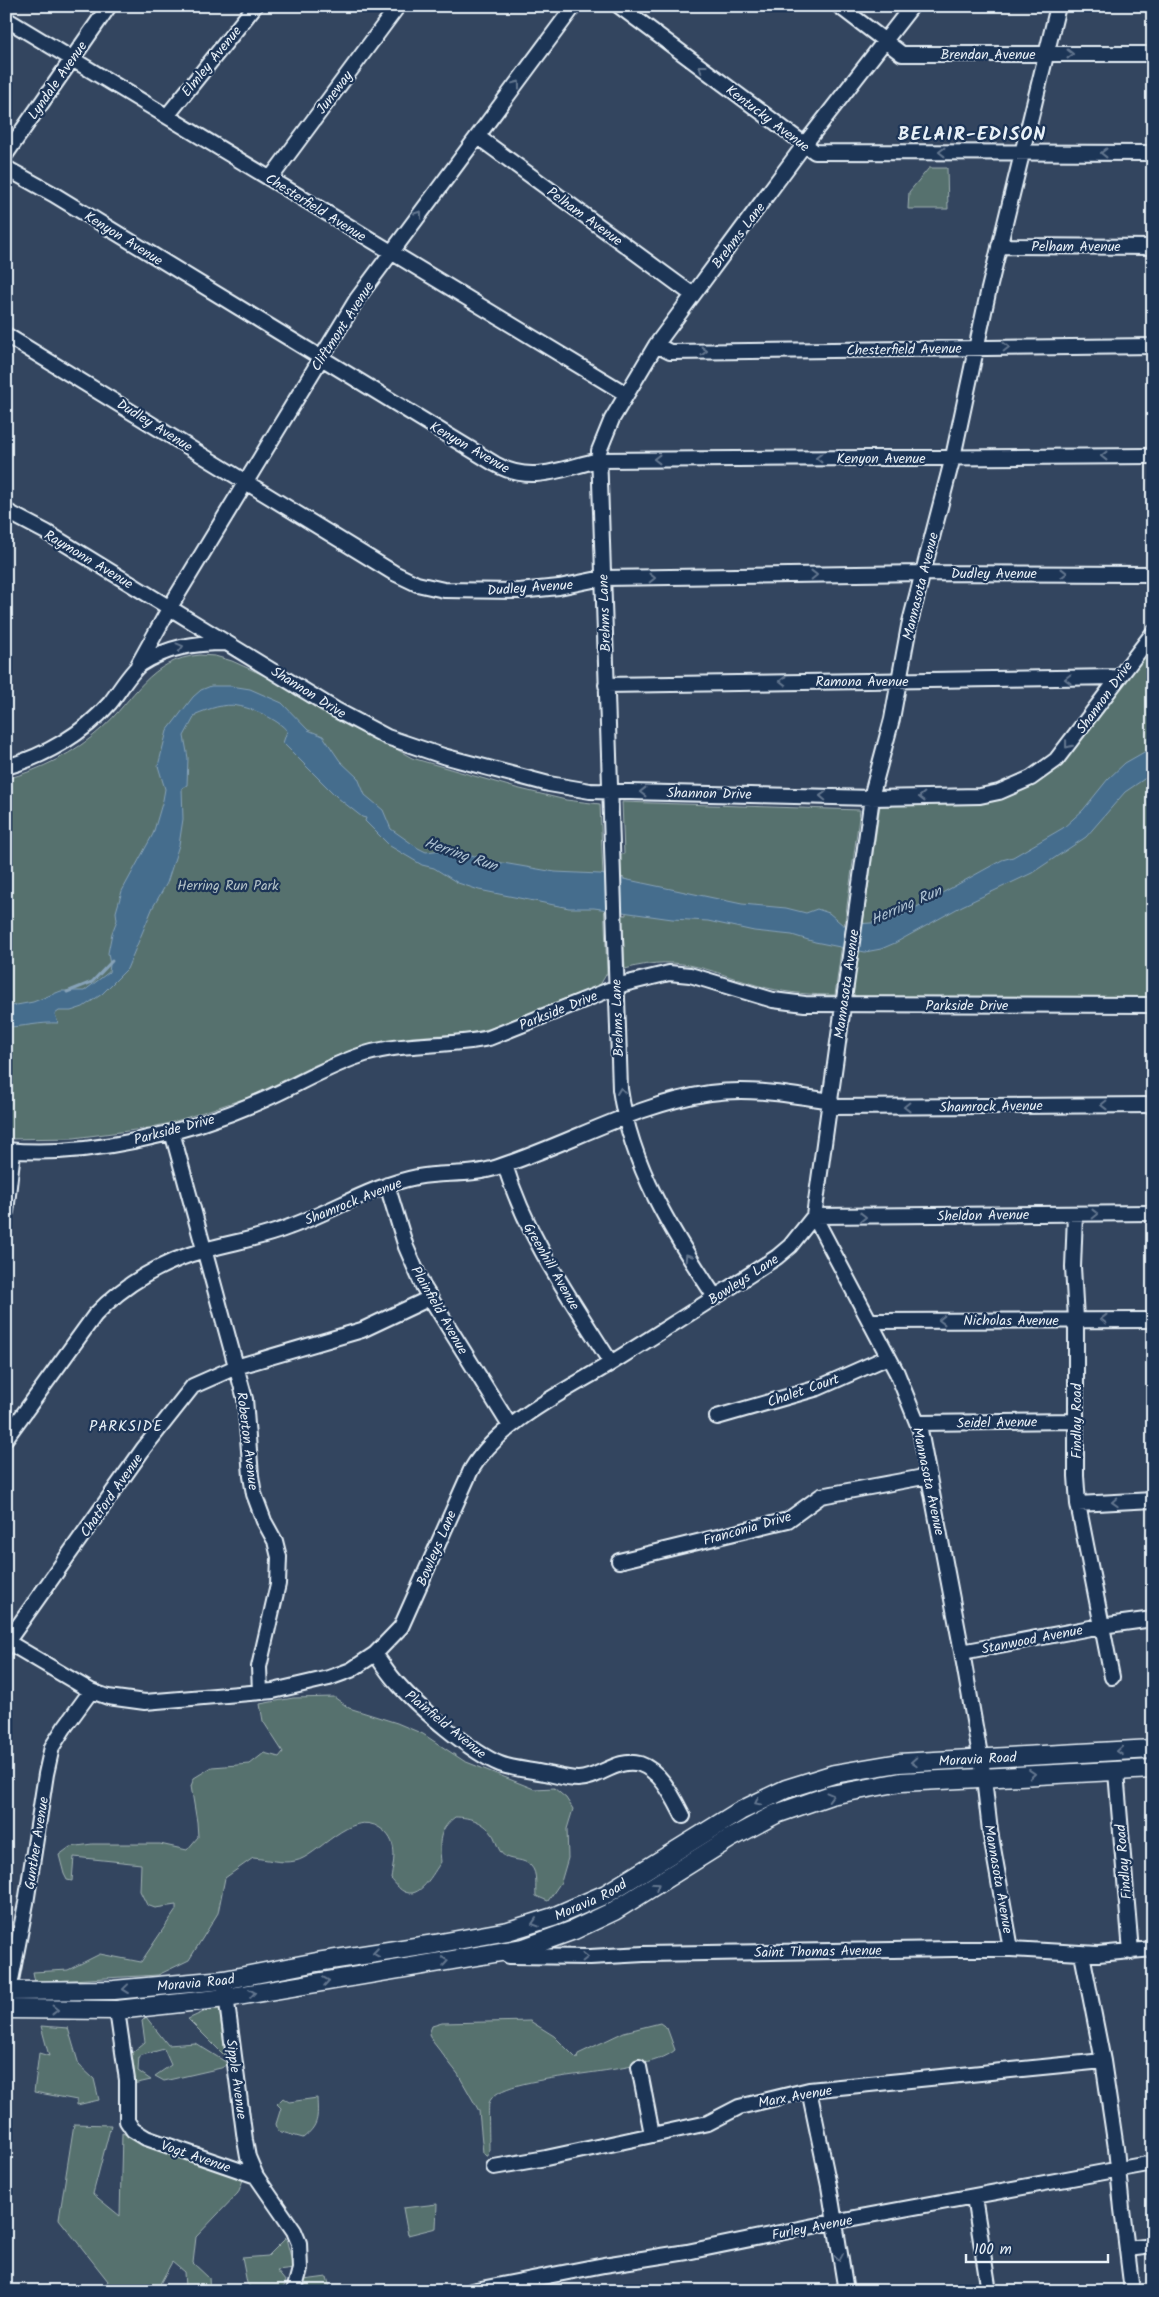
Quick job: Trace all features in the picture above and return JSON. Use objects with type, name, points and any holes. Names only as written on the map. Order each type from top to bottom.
[{"type":"main road","name":"Moravia Road","points":[[7,1999],[224,1980],[317,1962],[472,1938],[534,1924],[606,1894],[740,1811],[806,1782],[873,1766],[1153,1749]]},
{"type":"main road","name":"Moravia Road","points":[[7,1999],[117,2010],[226,1998],[524,1948],[582,1926],[646,1892],[729,1839],[797,1806],[872,1786],[901,1782],[1153,1769]]},
{"type":"street","name":"Lyndale Avenue","points":[[6,154],[109,6]]},
{"type":"street","name":"Elmley Avenue","points":[[167,116],[255,6]]},
{"type":"street","name":"Juneway","points":[[270,179],[398,6]]},
{"type":"street","name":"Cliftmont Avenue","points":[[138,665],[170,607],[357,299],[574,6]]},
{"type":"street","name":"Kentucky Avenue","points":[[619,6],[815,152],[1153,153]]},
{"type":"street","name":"Brendan Avenue","points":[[839,6],[902,54],[1153,54]]},
{"type":"street","name":"Brehms Lane","points":[[715,1297],[668,1224],[650,1188],[625,1118],[620,1088],[599,460],[603,438],[626,394],[656,345],[804,145],[912,6]]},
{"type":"street","name":"Mannasota Avenue","points":[[1011,1949],[990,1831],[984,1778],[962,1652],[918,1423],[897,1372],[814,1216],[872,798],[892,719],[898,682],[952,457],[999,246],[1058,6]]},
{"type":"street","name":"Chesterfield Avenue","points":[[6,19],[626,394]]},
{"type":"street","name":"Pelham Avenue","points":[[478,137],[693,295]]},
{"type":"street","name":"Kenyon Avenue","points":[[6,168],[53,194],[510,472],[526,475],[542,474],[599,460],[1153,456]]},
{"type":"street","name":"Pelham Avenue","points":[[999,246],[1153,247]]},
{"type":"street","name":"Dudley Avenue","points":[[6,335],[400,576],[428,587],[444,590],[519,591],[559,587],[603,578],[923,572],[1153,574]]},
{"type":"street","name":"Chesterfield Avenue","points":[[656,345],[670,352],[1153,346]]},
{"type":"street","name":"Raymonn Avenue","points":[[6,511],[46,532],[170,607]]},
{"type":"street","name":"Shannon Drive","points":[[170,607],[336,710],[387,737],[444,756],[570,788],[610,791],[872,798],[980,796],[1016,786],[1038,774],[1056,760],[1153,633]]},
{"type":"street","name":"Shannon Drive","points":[[6,767],[38,756],[73,736],[108,705],[138,665],[163,652],[182,646],[202,643],[226,643]]},
{"type":"street","name":"Ramona Avenue","points":[[606,685],[1117,678]]},
{"type":"street","name":"Parkside Drive","points":[[10,1151],[118,1144],[172,1132],[247,1107],[328,1068],[365,1054],[395,1048],[468,1042],[489,1038],[616,988],[658,975],[678,973],[703,978],[744,993],[773,1000],[805,1004],[1153,1005]]},
{"type":"street","name":"Shamrock Avenue","points":[[6,1438],[95,1315],[107,1303],[142,1277],[204,1250],[282,1230],[387,1185],[418,1176],[484,1171],[506,1165],[625,1118],[684,1098],[732,1091],[771,1092],[830,1104],[1153,1105]]},
{"type":"street","name":"Roberton Avenue","points":[[172,1132],[245,1399],[250,1476],[254,1494],[264,1521],[275,1541],[280,1568],[259,1667],[260,1692]]},
{"type":"street","points":[[6,1212],[10,1151]]},
{"type":"street","name":"Greenhill Avenue","points":[[506,1165],[513,1192],[535,1241],[611,1363]]},
{"type":"street","name":"Plainfield Avenue","points":[[387,1185],[406,1247],[423,1286],[510,1426]]},
{"type":"street","name":"Sheldon Avenue","points":[[814,1216],[1153,1214]]},
{"type":"street","name":"Findlay Road","points":[[1075,1215],[1073,1266],[1076,1319],[1078,1504],[1102,1626]]},
{"type":"street","name":"Bowleys Lane","points":[[7,1642],[91,1691],[117,1699],[145,1702],[282,1689],[339,1675],[375,1654],[393,1637],[408,1616],[471,1470],[487,1447],[510,1426],[778,1257],[790,1246],[814,1216]]},
{"type":"street","name":"Chatford Avenue","points":[[7,1642],[183,1397],[200,1382],[236,1367],[362,1330],[430,1298]]},
{"type":"street","name":"Nicholas Avenue","points":[[870,1320],[1153,1320]]},
{"type":"street","name":"Chalet Court","points":[[716,1417],[818,1388],[888,1357]]},
{"type":"street","name":"Seidel Avenue","points":[[918,1423],[1076,1421]]},
{"type":"street","name":"Franconia Drive","points":[[619,1561],[788,1520],[815,1500],[837,1492],[929,1476]]},
{"type":"street","points":[[1078,1504],[1153,1500]]},
{"type":"street","name":"Stanwood Avenue","points":[[962,1652],[1102,1626],[1153,1619]]},
{"type":"street","name":"Stanwood Avenue","points":[[1102,1626],[1112,1677]]},
{"type":"street","name":"Plainfield Avenue","points":[[375,1654],[397,1684],[412,1699],[464,1742],[493,1761],[510,1767],[575,1779],[592,1776],[622,1764],[639,1764],[646,1767],[660,1779],[674,1798],[683,1816]]},
{"type":"street","name":"Gunther Avenue","points":[[7,1999],[52,1748],[91,1691]]},
{"type":"street","name":"Findlay Road","points":[[1116,1772],[1131,1952]]},
{"type":"street","name":"Saint Thomas Avenue","points":[[484,1955],[590,1957],[644,1954],[1011,1949],[1082,1954],[1153,1950]]},
{"type":"street","points":[[1082,1954],[1103,2061],[1132,2291]]},
{"type":"street","name":"Sipple Avenue","points":[[224,1980],[245,2140],[248,2157],[256,2176]]},
{"type":"street","name":"Vogt Avenue","points":[[117,2010],[127,2080],[126,2114],[133,2130],[165,2146],[256,2176]]},
{"type":"street","name":"Marx Avenue","points":[[494,2167],[546,2158],[708,2123],[739,2107],[809,2090],[1103,2061]]},
{"type":"street","points":[[639,2067],[652,2134]]},
{"type":"street","points":[[809,2090],[829,2186],[833,2222],[846,2291]]},
{"type":"street","name":"Furley Avenue","points":[[471,2291],[604,2265],[687,2252],[833,2222],[1153,2163]]},
{"type":"street","points":[[256,2176],[294,2231],[299,2243],[300,2269],[294,2291]]},
{"type":"street","points":[[974,2196],[989,2291]]},
{"type":"street","points":[[1127,2249],[1153,2246]]},
{"type":"green space","points":[[929,168],[947,168],[948,209],[908,209],[909,192]]},
{"type":"green space","points":[[1153,645],[1153,997],[856,998],[853,992],[880,805],[972,803],[1007,796],[1037,781]]},
{"type":"green space","name":"Herring Run Park","points":[[200,655],[215,656],[232,661],[281,683],[412,758],[516,788],[566,800],[600,804],[607,973],[600,985],[491,1028],[474,1033],[412,1037],[354,1049],[315,1065],[252,1096],[170,1123],[143,1129],[74,1138],[6,1139],[6,779],[44,766],[80,746],[101,729],[155,672],[182,658]]},
{"type":"green space","points":[[622,802],[860,810],[835,995],[775,990],[713,971],[681,964],[646,964],[625,969],[622,915],[626,915],[624,878],[621,877],[619,854],[624,854]]},
{"type":"green space","points":[[334,1697],[349,1708],[397,1723],[423,1734],[464,1761],[534,1789],[554,1788],[566,1798],[573,1809],[567,1829],[568,1858],[561,1882],[548,1901],[536,1896],[535,1876],[531,1866],[525,1862],[506,1857],[500,1851],[491,1832],[477,1821],[455,1817],[449,1822],[441,1837],[441,1862],[430,1879],[420,1889],[409,1893],[402,1890],[391,1879],[394,1851],[393,1845],[386,1833],[380,1828],[369,1824],[358,1824],[335,1835],[304,1858],[285,1862],[253,1858],[225,1878],[218,1913],[189,1960],[158,1975],[35,1982],[33,1972],[68,1970],[100,1954],[141,1962],[176,1910],[176,1905],[155,1908],[147,1905],[140,1891],[141,1864],[74,1857],[72,1881],[67,1880],[64,1874],[59,1855],[70,1847],[92,1844],[160,1844],[187,1850],[198,1837],[191,1786],[194,1778],[212,1767],[250,1764],[264,1753],[279,1757],[283,1752],[263,1721],[260,1704],[293,1698]]},
{"type":"green space","points":[[219,2005],[225,2056],[188,2019]]},
{"type":"green space","points":[[146,2017],[168,2045],[195,2043],[229,2064],[221,2068],[164,2081],[155,2076],[171,2065],[164,2049],[139,2056],[138,2071],[151,2080],[133,2084],[129,2055],[145,2042],[142,2021]]},
{"type":"green space","points":[[530,2021],[554,2036],[577,2059],[578,2054],[624,2032],[660,2023],[667,2028],[675,2050],[659,2059],[634,2066],[518,2085],[499,2093],[489,2103],[489,2149],[488,2156],[486,2156],[483,2153],[479,2111],[458,2074],[429,2034],[432,2026],[442,2023]]},
{"type":"green space","points":[[41,2026],[68,2028],[79,2065],[94,2079],[99,2100],[77,2105],[77,2100],[34,2092],[39,2053],[49,2056]]},
{"type":"green space","points":[[283,2098],[289,2102],[317,2098],[315,2125],[303,2138],[278,2131],[276,2124],[281,2108],[277,2104]]},
{"type":"green space","points":[[74,2124],[111,2125],[93,2194],[120,2216],[122,2133],[243,2180],[238,2193],[196,2237],[193,2263],[209,2278],[210,2291],[188,2291],[185,2287],[184,2272],[172,2262],[156,2291],[102,2291],[108,2281],[59,2219]]},
{"type":"green space","points":[[437,2204],[436,2228],[408,2235],[403,2208]]},
{"type":"green space","points":[[286,2238],[294,2269],[277,2271],[286,2282],[282,2291],[253,2291],[247,2283],[242,2258],[268,2256]]},
{"type":"green space","points":[[327,2277],[331,2291],[306,2291],[304,2280]]},
{"type":"water","name":"Herring Run","points":[[211,686],[231,686],[250,689],[282,703],[308,730],[323,736],[340,761],[358,778],[365,795],[383,810],[391,829],[426,852],[449,849],[497,862],[555,872],[600,874],[742,904],[786,908],[806,913],[817,909],[829,913],[843,925],[884,922],[904,914],[1002,860],[1013,857],[1063,828],[1083,810],[1108,779],[1125,763],[1153,747],[1153,773],[1125,792],[1086,837],[1032,873],[962,906],[895,943],[881,949],[865,952],[815,942],[792,935],[754,931],[708,921],[672,919],[594,908],[569,908],[479,890],[458,883],[434,868],[422,865],[390,846],[365,821],[366,818],[362,817],[338,798],[283,743],[287,731],[278,723],[265,715],[244,707],[227,705],[217,707],[196,714],[184,736],[188,758],[187,785],[182,788],[183,819],[179,845],[167,883],[153,907],[127,969],[102,994],[83,1007],[71,1011],[59,1011],[55,1014],[58,1023],[6,1027],[6,1007],[33,1002],[61,991],[84,991],[109,972],[108,953],[117,920],[116,912],[122,891],[153,834],[163,800],[165,789],[158,766],[167,731],[193,697],[201,690]]},
{"type":"waterway","name":"Herring Run","points":[[67,992],[92,982],[112,961]]},
{"type":"district","name":"BELAIR-EDISON","points":[[972,133]]},
{"type":"district","name":"PARKSIDE","points":[[126,1426]]}]
